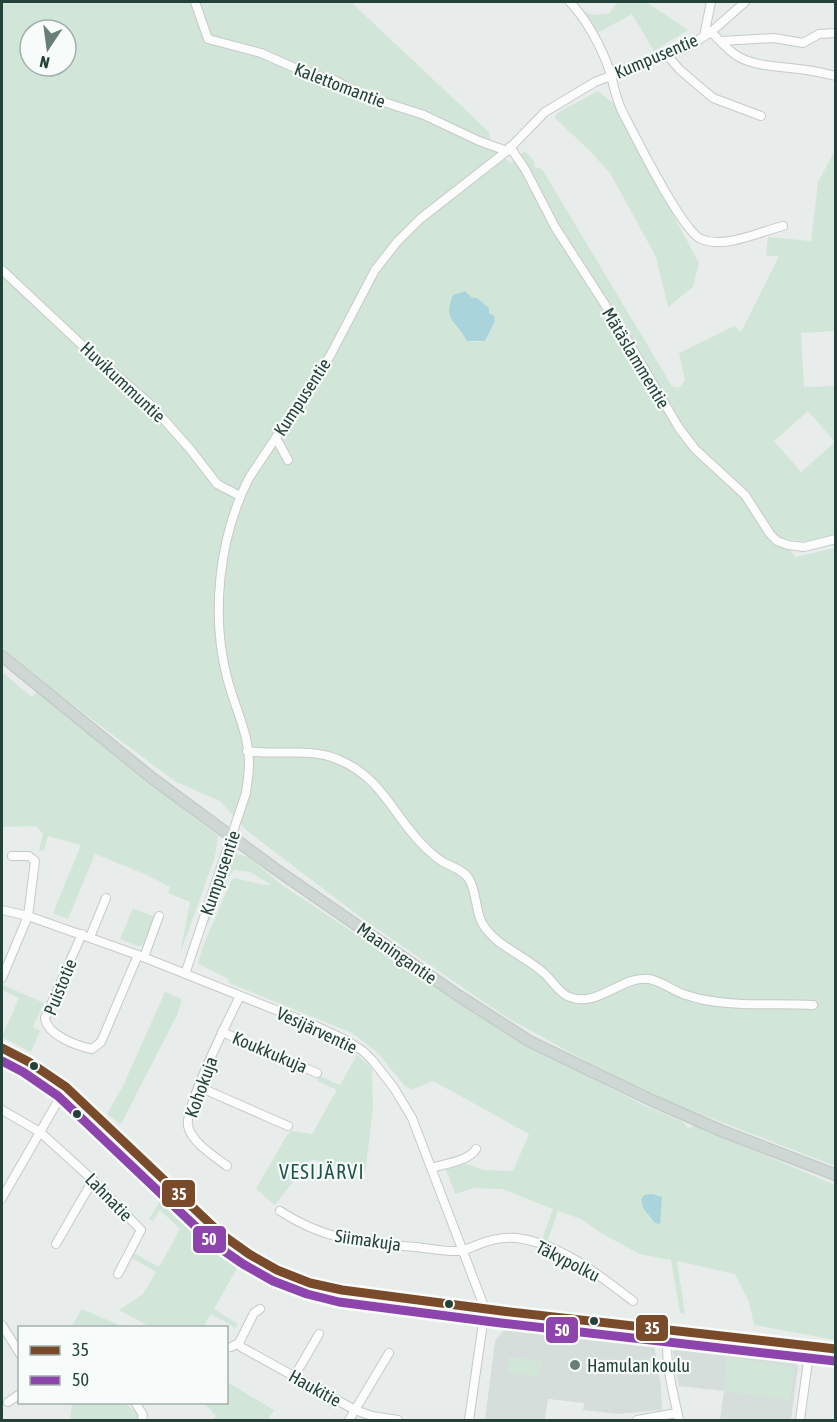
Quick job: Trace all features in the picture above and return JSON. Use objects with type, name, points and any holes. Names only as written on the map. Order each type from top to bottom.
[{"type":"main road","name":"Maaningantie","points":[[2,656],[152,778],[274,868],[459,996],[529,1041],[663,1106],[836,1175]]},
{"type":"street","name":"Kalettomantie","points":[[195,2],[208,39],[261,53],[304,72],[334,80],[362,95],[424,115],[479,141],[509,149]]},
{"type":"street","points":[[570,2],[582,14],[611,75],[616,100],[665,193],[691,232],[700,239],[723,242],[783,226]]},
{"type":"street","points":[[711,2],[708,34],[722,41],[729,51],[739,58],[775,67],[814,70],[836,76]]},
{"type":"street","name":"Kumpusentie","points":[[185,974],[246,793],[250,765],[244,730],[223,660],[220,618],[220,591],[228,534],[240,496],[249,478],[330,356],[375,270],[397,242],[420,219],[509,149],[545,112],[595,82],[687,47],[708,34],[745,2]]},
{"type":"street","points":[[722,41],[774,38],[803,43],[819,34],[836,33]]},
{"type":"street","points":[[667,55],[680,70],[713,98],[762,116]]},
{"type":"street","name":"Mätäslammentie","points":[[509,149],[525,170],[555,227],[622,332],[679,428],[695,449],[745,495],[777,541],[804,547],[836,539]]},
{"type":"street","name":"Huvikummuntie","points":[[2,270],[82,345],[150,404],[190,449],[216,484],[240,496]]},
{"type":"street","points":[[276,438],[288,460]]},
{"type":"street","points":[[247,751],[336,758],[370,778],[387,797],[418,840],[442,862],[469,878],[476,909],[490,933],[542,972],[564,995],[583,1000],[604,995],[621,986],[650,979],[683,994],[711,1001],[746,1005],[813,1005]]},
{"type":"street","points":[[2,978],[28,916],[35,861],[29,856],[12,856]]},
{"type":"street","points":[[86,936],[106,898]]},
{"type":"street","name":"Vesijärventie","points":[[2,910],[28,916],[141,956],[316,1026],[363,1051],[394,1088],[412,1118],[485,1309]]},
{"type":"street","points":[[141,956],[159,916]]},
{"type":"street","name":"Puistotie","points":[[86,936],[45,1018],[45,1024],[54,1033],[84,1048],[92,1050],[101,1042],[141,956]]},
{"type":"street","name":"Kohokuja","points":[[227,1166],[190,1134],[188,1118],[222,1032],[240,996]]},
{"type":"street","name":"Koukkukuja","points":[[222,1032],[317,1073]]},
{"type":"street","points":[[2,1048],[29,1062],[66,1087],[221,1234],[277,1270],[310,1283],[342,1290],[485,1309],[836,1349]]},
{"type":"street","points":[[2,1198],[66,1087]]},
{"type":"street","points":[[199,1087],[288,1126]]},
{"type":"street","name":"Lahnatie","points":[[2,1110],[40,1132],[93,1180],[141,1230],[118,1274]]},
{"type":"street","points":[[431,1168],[468,1157],[476,1149]]},
{"type":"street","points":[[56,1244],[93,1180]]},
{"type":"street","name":"Siimakuja","points":[[280,1211],[310,1228],[337,1238],[463,1251]]},
{"type":"street","name":"Täkypolku","points":[[463,1251],[482,1243],[508,1238],[529,1240],[593,1270],[633,1300]]},
{"type":"street","name":"Haukitie","points":[[260,1309],[254,1313],[235,1345],[355,1410],[372,1416],[398,1420]]},
{"type":"street","points":[[469,1420],[485,1309]]},
{"type":"street","points":[[2,1325],[18,1351]]},
{"type":"street","points":[[637,1420],[678,1417],[669,1372],[668,1331]]},
{"type":"street","points":[[294,1377],[320,1334]]},
{"type":"street","points":[[800,1420],[810,1347]]},
{"type":"street","points":[[349,1420],[389,1353]]},
{"type":"street","points":[[8,1402],[18,1395]]},
{"type":"street","points":[[136,1404],[143,1415],[142,1420]]},
{"type":"shaded area","name":"Hamulan koulu","points":[[506,1327],[654,1344],[661,1386],[662,1410],[618,1414],[583,1410],[584,1403],[548,1399],[545,1420],[485,1420],[495,1341]]},
{"type":"shaded area","points":[[678,1347],[794,1361],[798,1367],[791,1420],[720,1420],[724,1391],[679,1386],[673,1352]]},
{"type":"green space","points":[[2,2],[351,2],[489,132],[492,146],[510,163],[525,151],[534,161],[535,167],[542,169],[672,386],[678,388],[685,381],[679,353],[734,326],[741,332],[779,256],[766,256],[768,237],[811,241],[818,182],[835,150],[835,331],[801,333],[804,387],[835,386],[835,442],[835,536],[808,542],[782,538],[795,557],[835,548],[835,1166],[654,1096],[506,1017],[367,922],[247,831],[220,801],[176,782],[65,699],[2,647]],"holes":[[[451,299],[495,321],[485,341],[474,342],[454,324],[449,307]],[[808,411],[835,442],[801,472],[774,441]]]},
{"type":"green space","points":[[617,2],[646,2],[688,30],[654,51],[632,14],[592,36],[583,11],[594,15],[610,13]]},
{"type":"green space","points":[[598,91],[613,103],[699,263],[693,287],[668,307],[656,257],[610,173],[554,117]]},
{"type":"green space","points":[[2,672],[32,697],[38,691],[135,772],[218,836],[215,857],[180,954],[190,902],[168,893],[170,887],[147,875],[95,854],[68,919],[53,913],[81,845],[48,836],[44,851],[39,851],[43,834],[36,826],[2,827]]},
{"type":"green space","points":[[234,853],[248,857],[282,885],[500,1030],[645,1106],[683,1122],[687,1128],[696,1126],[835,1185],[835,1340],[754,1325],[749,1302],[735,1274],[677,1261],[685,1314],[680,1313],[671,1260],[639,1254],[581,1219],[558,1211],[547,1242],[542,1240],[553,1209],[502,1189],[475,1188],[455,1194],[445,1167],[459,1161],[484,1170],[513,1171],[529,1134],[433,1081],[411,1090],[404,1085],[378,1053],[352,1033],[229,983],[228,979],[198,963],[231,881],[234,878],[271,885],[250,872],[234,870],[206,924]]},
{"type":"green space","points":[[133,908],[155,917],[143,945],[139,947],[120,939]]},
{"type":"green space","points":[[3,985],[44,1003],[33,1027],[40,1031],[31,1052],[2,1037],[19,998],[2,990]]},
{"type":"green space","points":[[165,992],[182,999],[177,1015],[121,1124],[107,1114],[123,1086]]},
{"type":"green space","points":[[357,1055],[372,1068],[373,1109],[365,1174],[311,1159],[275,1205],[256,1189],[287,1135],[291,1131],[312,1134],[337,1090],[317,1081],[319,1076],[340,1085]]},
{"type":"green space","points":[[162,1197],[207,1240],[239,1265],[214,1309],[238,1324],[236,1328],[211,1314],[204,1326],[148,1326],[119,1310],[143,1294],[156,1272],[132,1258],[134,1253],[159,1267],[180,1229],[160,1210],[153,1221],[149,1219]]},
{"type":"green space","points":[[82,1309],[122,1326],[72,1326]]},
{"type":"green space","points":[[509,1357],[542,1361],[539,1377],[507,1372]]},
{"type":"green space","points":[[726,1357],[794,1367],[790,1400],[724,1391]]},
{"type":"green space","points":[[228,1383],[274,1410],[268,1420],[212,1420],[216,1416],[205,1404],[228,1404]]},
{"type":"green space","points":[[72,1404],[126,1404],[145,1420],[70,1420]]},
{"type":"water","points":[[465,291],[489,308],[489,313],[494,316],[495,321],[485,341],[467,341],[450,316],[449,310],[453,295]]},
{"type":"water","points":[[652,1194],[662,1197],[660,1224],[655,1223],[643,1208],[641,1199],[644,1195]]},
{"type":"transit line","name":"35","points":[[2,1048],[29,1062],[66,1087],[221,1234],[277,1270],[310,1283],[342,1290],[502,1311],[836,1349]]},
{"type":"transit line","name":"50","points":[[2,1061],[23,1072],[58,1096],[214,1244],[273,1281],[307,1294],[339,1302],[501,1323],[835,1361]]},
{"type":"place","name":"Hamulan koulu","points":[[575,1365]]},
{"type":"district","name":"VESIJÄRVI","points":[[322,1171]]}]
